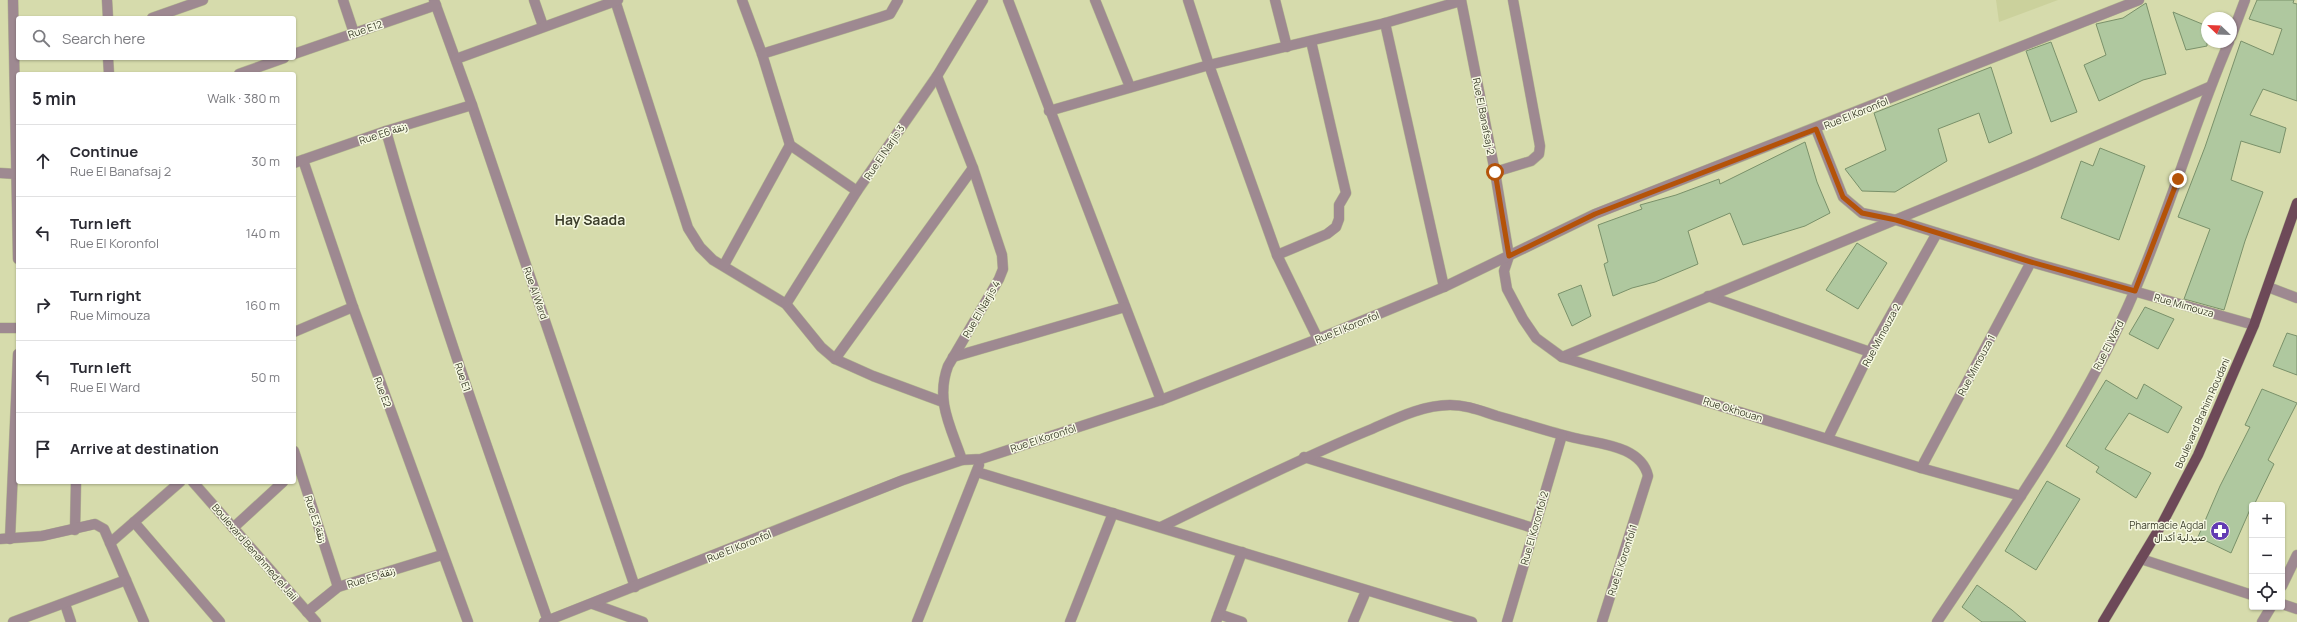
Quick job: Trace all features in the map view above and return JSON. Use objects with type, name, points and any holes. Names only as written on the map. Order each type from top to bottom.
[{"type":"main road","name":"Boulevard Brahim Roudani","points":[[2103,622],[2141,559],[2198,455],[2254,325],[2297,203]]},
{"type":"street","points":[[13,0],[16,110]]},
{"type":"street","points":[[107,0],[108,16]]},
{"type":"street","points":[[158,16],[203,0]]},
{"type":"street","points":[[343,0],[354,33]]},
{"type":"street","points":[[534,0],[543,26]]},
{"type":"street","points":[[456,58],[616,0],[688,228],[700,247],[713,260],[724,265],[786,304],[821,347],[835,358],[873,376],[943,402],[962,460]]},
{"type":"street","points":[[742,0],[762,54],[790,145],[857,191]]},
{"type":"street","points":[[762,54],[890,14],[898,0]]},
{"type":"street","name":"Rue El Narjis 3","points":[[786,304],[857,191],[936,76],[983,0]]},
{"type":"street","points":[[1008,0],[1160,400]]},
{"type":"street","points":[[1095,0],[1130,87]]},
{"type":"street","points":[[1188,0],[1209,65],[1277,255],[1318,339]]},
{"type":"street","points":[[1275,0],[1287,47]]},
{"type":"street","points":[[1495,172],[1531,161],[1539,154],[1540,146],[1512,0]]},
{"type":"street","name":"Rue El Koronfol","points":[[546,621],[593,604],[902,480],[962,460],[981,459],[1160,400],[1318,339],[1444,286],[1595,214],[1816,129],[2139,0]]},
{"type":"street","points":[[2237,21],[2245,0]]},
{"type":"street","points":[[1049,111],[1209,65],[1385,23],[1461,1]]},
{"type":"street","name":"Rue El Banafsaj 2","points":[[1461,1],[1495,172],[1509,256]]},
{"type":"street","name":"Rue E12","points":[[296,53],[435,3]]},
{"type":"street","name":"Rue Al Ward","points":[[435,3],[456,58],[635,587]]},
{"type":"street","points":[[1385,23],[1444,286]]},
{"type":"street","points":[[1277,255],[1327,234],[1336,227],[1339,219],[1339,205],[1346,193],[1311,41]]},
{"type":"street","name":"Rue El Ward","points":[[1937,622],[2021,496],[2088,384],[2135,291],[2178,179],[2209,88],[2226,48]]},
{"type":"street","points":[[108,60],[109,72]]},
{"type":"street","points":[[245,72],[278,60]]},
{"type":"street","name":"Rue El Narjis 4","points":[[936,76],[974,168],[1002,255],[1003,269],[993,291],[953,357],[943,380],[943,402]]},
{"type":"street","points":[[1562,357],[2137,120],[2209,88]]},
{"type":"street","name":"Rue E6 زنقة","points":[[298,161],[386,131],[472,105]]},
{"type":"street","name":"Rue Mimouza","points":[[1816,129],[1843,197],[1862,213],[1896,220],[2031,262],[2254,325]]},
{"type":"street","name":"Rue E1","points":[[386,131],[412,222],[464,383],[546,621]]},
{"type":"street","points":[[724,265],[790,145]]},
{"type":"street","name":"Rue E2","points":[[298,161],[353,307],[442,555],[468,622]]},
{"type":"street","points":[[835,358],[974,168]]},
{"type":"street","points":[[0,173],[16,174]]},
{"type":"street","name":"Rue Mimouza 2","points":[[1828,438],[1870,352],[1937,233]]},
{"type":"street","name":"Rue Okhouan","points":[[1509,256],[1504,271],[1508,289],[1523,319],[1536,338],[1562,357],[1921,468],[2021,496]]},
{"type":"street","name":"Rue Mimouza 1","points":[[1921,468],[2031,262]]},
{"type":"street","points":[[2268,287],[2297,298]]},
{"type":"street","points":[[1708,296],[1870,352]]},
{"type":"street","points":[[296,331],[353,307]]},
{"type":"street","points":[[953,357],[1125,307]]},
{"type":"street","points":[[0,328],[16,328]]},
{"type":"street","points":[[16,382],[5,539],[42,536],[75,530],[95,524],[104,529],[144,622]]},
{"type":"street","name":"Rue El Koronfol 1","points":[[1161,527],[1304,457],[1407,415],[1430,407],[1449,405],[1470,406],[1562,435],[1618,448],[1634,455],[1646,468],[1648,476],[1602,622]]},
{"type":"street","name":"Rue El Koronfol 2","points":[[1507,622],[1533,528],[1562,435]]},
{"type":"street","points":[[1304,457],[1533,528]]},
{"type":"street","points":[[918,622],[981,459]]},
{"type":"street","name":"Rue E3 زنقة","points":[[297,470],[338,587]]},
{"type":"street","points":[[977,472],[1472,622]]},
{"type":"street","points":[[75,530],[76,484]]},
{"type":"street","points":[[110,543],[178,484]]},
{"type":"street","name":"Boulevard Benahmed el Jaii","points":[[196,484],[316,622]]},
{"type":"street","points":[[233,528],[281,484]]},
{"type":"street","points":[[1070,622],[1113,512]]},
{"type":"street","points":[[134,522],[220,622]]},
{"type":"street","points":[[1242,552],[1218,618],[1242,622]]},
{"type":"street","name":"Rue E5 زنقة","points":[[307,612],[338,587],[442,555]]},
{"type":"street","points":[[2285,580],[2297,555]]},
{"type":"street","points":[[2141,559],[2249,594]]},
{"type":"street","points":[[13,622],[65,604],[126,580]]},
{"type":"street","points":[[1353,622],[1366,591]]},
{"type":"street","points":[[65,604],[71,622]]},
{"type":"street","points":[[593,604],[643,622]]},
{"type":"street","points":[[2285,605],[2297,609]]},
{"type":"street","points":[[2262,622],[2269,610]]},
{"type":"shaded area","points":[[1996,0],[2058,0],[1999,22]]},
{"type":"building","points":[[2257,0],[2294,0],[2293,3],[2297,4],[2297,101],[2263,89],[2250,115],[2286,128],[2280,153],[2241,141],[2231,180],[2263,192],[2245,241],[2224,310],[2184,299],[2210,229],[2178,217],[2205,147],[2241,41],[2273,55],[2282,29],[2249,19]]},
{"type":"building","points":[[2146,3],[2166,74],[2143,80],[2099,101],[2084,65],[2106,55],[2096,24],[2123,18]]},
{"type":"building","points":[[2173,12],[2201,24],[2201,47],[2186,50]]},
{"type":"building","points":[[2051,42],[2077,112],[2051,122],[2026,51]]},
{"type":"building","points":[[1991,67],[2012,133],[1989,143],[1979,113],[1938,129],[1947,161],[1895,192],[1862,191],[1845,169],[1886,150],[1874,113]]},
{"type":"building","points":[[1805,142],[1817,182],[1830,213],[1805,226],[1743,245],[1730,213],[1688,231],[1698,264],[1655,282],[1632,288],[1613,296],[1604,264],[1608,262],[1598,225],[1642,209],[1640,205],[1676,195],[1719,179],[1720,184]]},
{"type":"building","points":[[2100,148],[2145,166],[2119,240],[2061,218],[2081,161],[2093,166]]},
{"type":"building","points":[[1857,243],[1887,263],[1858,309],[1826,290]]},
{"type":"building","points":[[1581,285],[1591,316],[1572,326],[1558,294]]},
{"type":"building","points":[[2145,307],[2174,319],[2158,349],[2129,334]]},
{"type":"building","points":[[2287,333],[2297,336],[2297,375],[2273,366]]},
{"type":"building","points":[[2106,380],[2137,399],[2144,384],[2182,407],[2168,433],[2129,413],[2105,449],[2151,473],[2136,498],[2096,472],[2099,467],[2066,446]]},
{"type":"building","points":[[2262,389],[2297,403],[2268,460],[2274,464],[2255,502],[2249,502],[2249,512],[2231,553],[2198,537],[2220,486],[2250,427],[2245,425]]},
{"type":"building","points":[[2047,481],[2080,499],[2036,570],[2005,551]]},
{"type":"building","points":[[1977,585],[2026,622],[1982,622],[1962,607]]},
{"type":"place","name":"Pharmacie Agdal صيدلية أكدال","points":[[2220,531]]},
{"type":"district","name":"Hay Saada","points":[[590,219]]},
{"type":"route","points":[[1495,172],[1509,256],[1595,214],[1816,129],[1843,197],[1862,213],[1870,216],[1896,220],[2031,262],[2135,291],[2178,179]]}]
